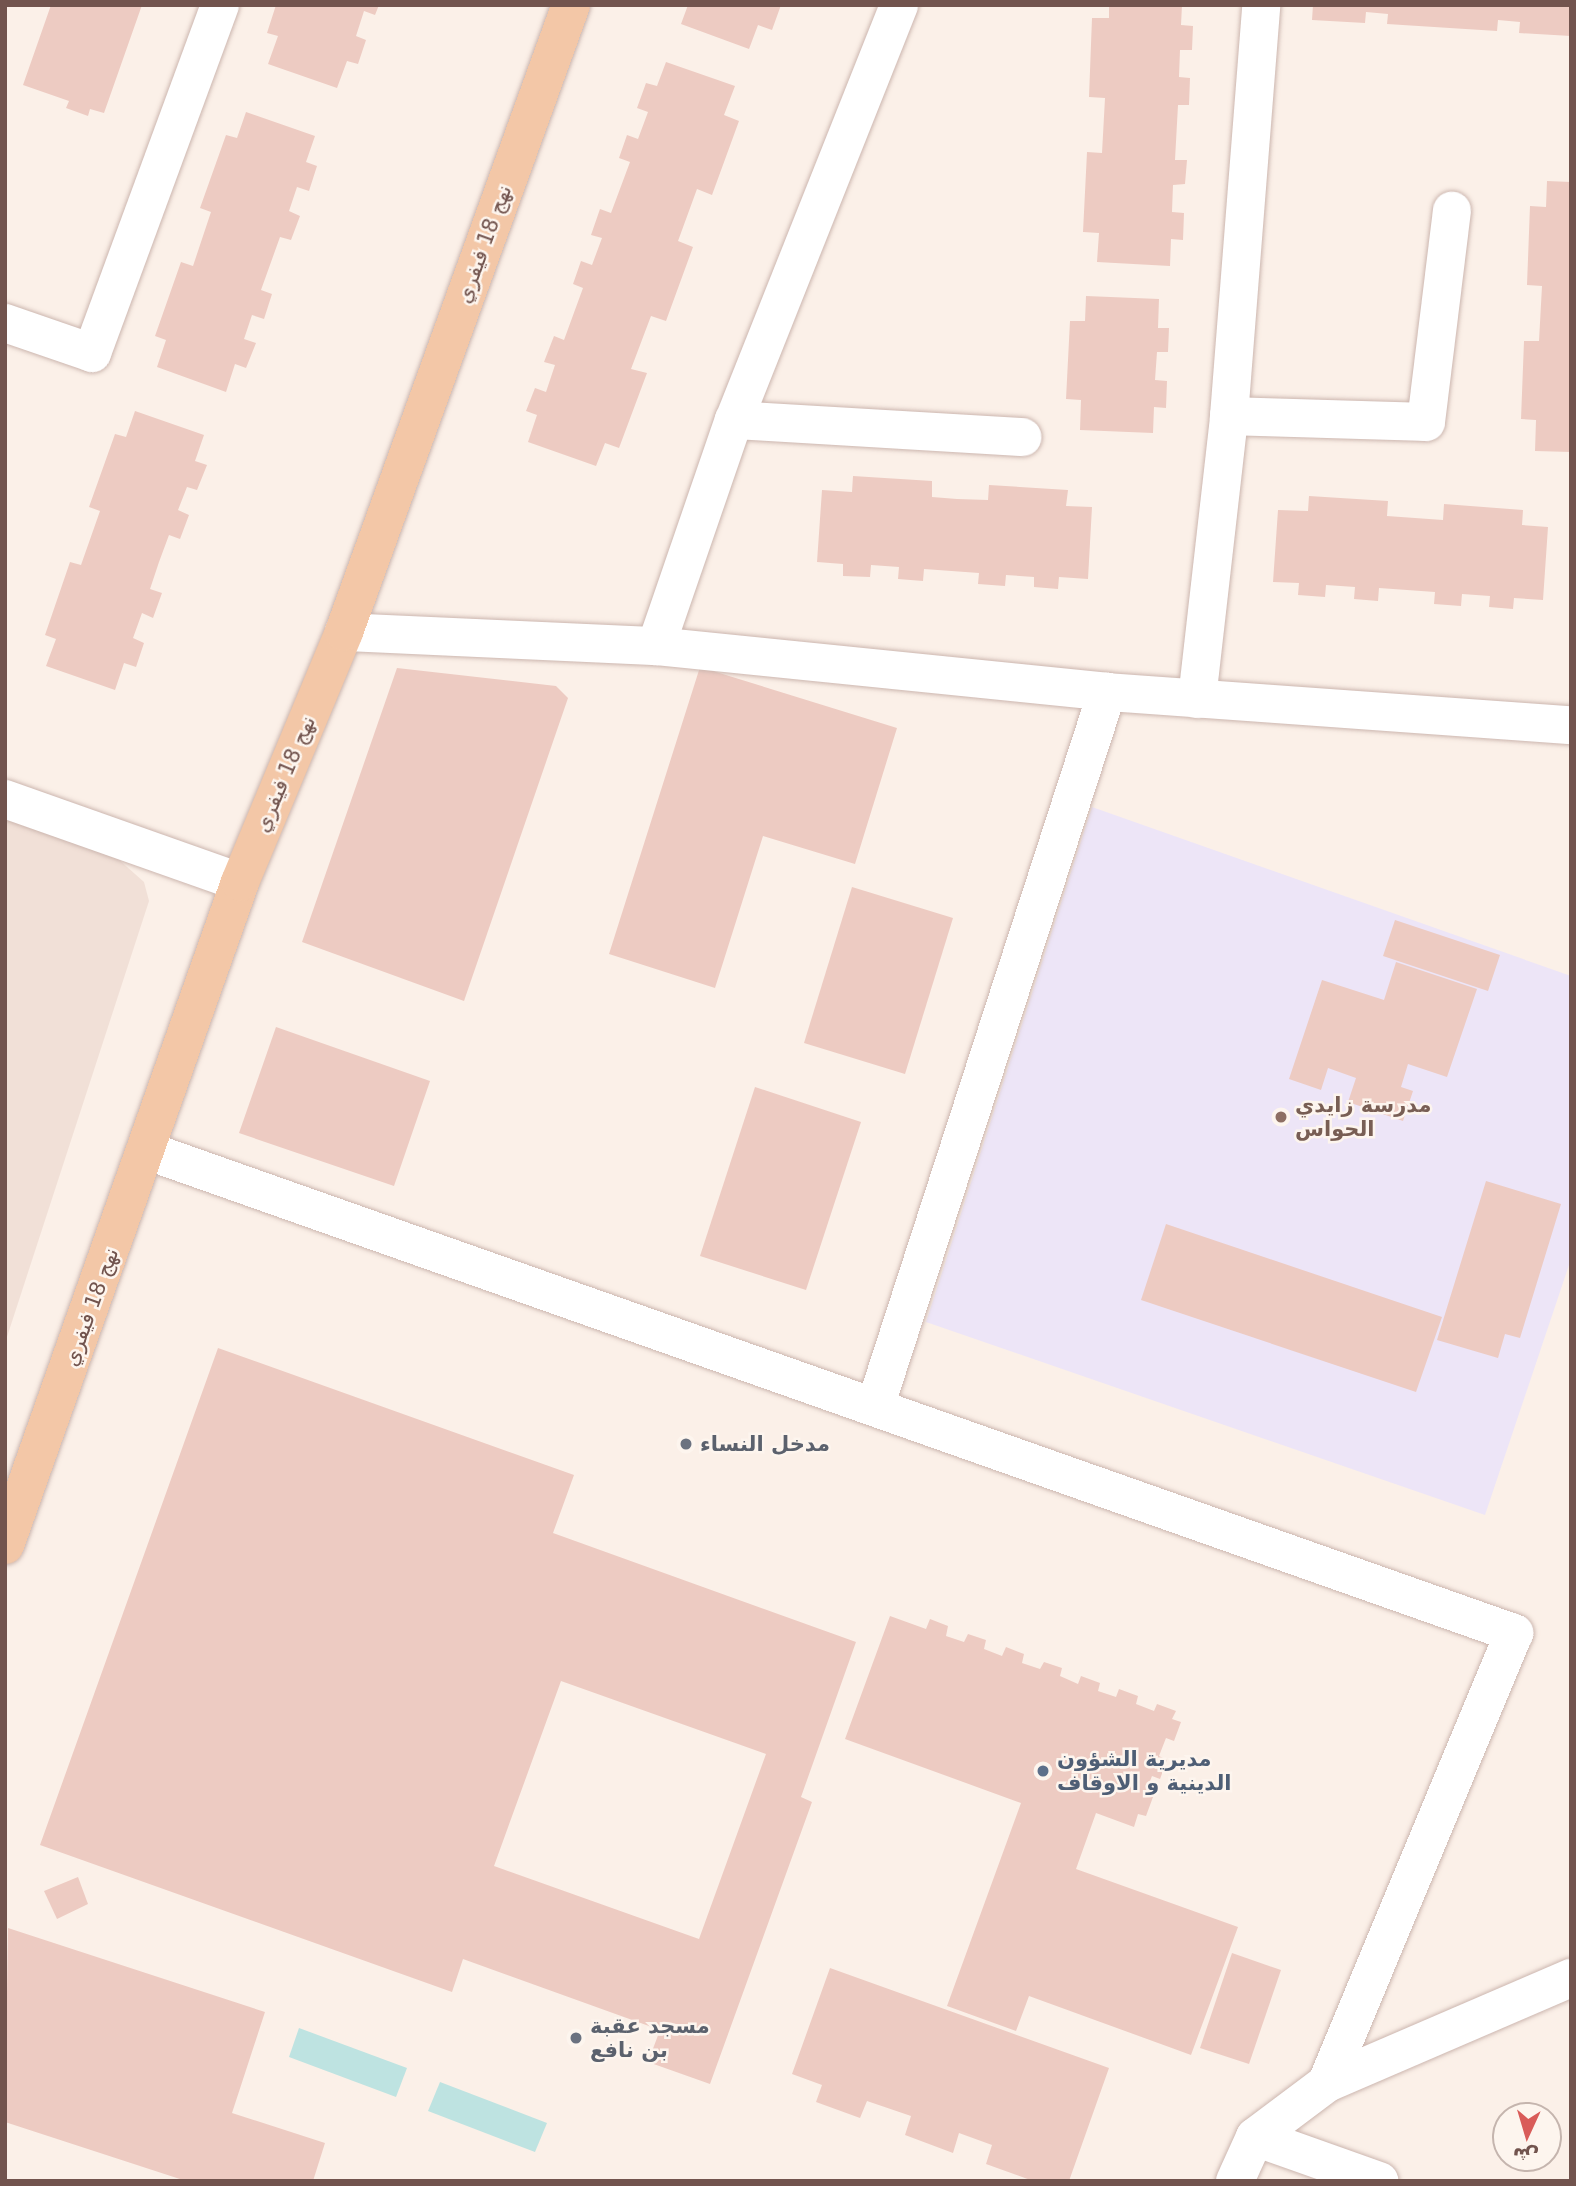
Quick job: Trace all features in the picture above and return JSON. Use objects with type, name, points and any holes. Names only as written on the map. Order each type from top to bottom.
[{"type":"main road","name":"نهج 18 فيفري","points":[[5,1545],[148,1151],[240,882],[344,632],[570,5]]},
{"type":"street","points":[[5,323],[92,353],[220,5]]},
{"type":"street","points":[[656,646],[734,420],[899,5]]},
{"type":"street","points":[[1197,699],[1228,416],[1261,5]]},
{"type":"street","points":[[1228,416],[1426,422],[1452,211]]},
{"type":"street","points":[[734,420],[1022,437]]},
{"type":"street","points":[[344,632],[656,646],[1107,692],[1571,725]]},
{"type":"street","points":[[875,1407],[1107,692]]},
{"type":"street","points":[[5,799],[240,882]]},
{"type":"street","points":[[148,1151],[1514,1633],[1327,2083]]},
{"type":"street","points":[[1235,2181],[1255,2137],[1327,2083],[1571,1978]]},
{"type":"street","points":[[1255,2137],[1379,2181]]},
{"type":"shaded area","name":"مدرسة زايدي الحواس","points":[[1092,807],[1571,976],[1571,1259],[1485,1515],[926,1322]]},
{"type":"shaded area","points":[[5,814],[117,858],[144,882],[149,901],[5,1343]]},
{"type":"water","points":[[299,2028],[407,2068],[396,2097],[289,2057]]},
{"type":"water","points":[[440,2082],[547,2123],[535,2152],[428,2111]]},
{"type":"building","points":[[51,5],[142,5],[104,113],[90,109],[88,116],[66,108],[69,101],[23,85]]},
{"type":"building","points":[[276,5],[379,5],[375,15],[364,11],[356,36],[366,40],[358,64],[347,61],[337,88],[268,64],[278,36],[267,33]]},
{"type":"building","points":[[688,5],[781,5],[772,30],[758,25],[749,49],[681,24]]},
{"type":"building","points":[[1109,5],[1182,5],[1181,25],[1193,26],[1192,50],[1180,50],[1179,77],[1190,78],[1189,105],[1178,105],[1175,160],[1187,160],[1185,184],[1173,185],[1172,212],[1184,213],[1183,240],[1171,239],[1170,266],[1097,262],[1099,233],[1083,232],[1087,152],[1102,153],[1105,98],[1089,97],[1092,18],[1109,18]]},
{"type":"building","points":[[1313,5],[1571,5],[1571,36],[1519,33],[1520,22],[1498,20],[1497,31],[1387,24],[1388,14],[1366,12],[1365,23],[1312,20]]},
{"type":"building","points":[[666,62],[735,86],[724,115],[739,121],[712,195],[697,189],[678,241],[693,247],[666,321],[651,316],[631,369],[647,373],[619,448],[605,443],[596,466],[528,442],[537,415],[526,411],[535,388],[546,392],[555,365],[544,362],[554,336],[564,340],[583,288],[573,284],[581,261],[592,265],[602,238],[591,235],[600,209],[611,213],[630,162],[619,158],[627,135],[638,139],[648,112],[637,108],[646,83],[657,86]]},
{"type":"building","points":[[246,112],[315,136],[306,162],[317,166],[309,191],[297,187],[289,211],[300,216],[291,240],[280,237],[261,290],[272,294],[264,319],[252,315],[244,339],[256,343],[246,368],[235,364],[226,392],[157,367],[166,340],[155,336],[181,262],[193,266],[211,212],[200,208],[226,135],[237,138]]},
{"type":"building","points":[[1547,181],[1571,182],[1571,452],[1535,451],[1536,420],[1521,419],[1524,341],[1539,341],[1542,286],[1527,285],[1530,206],[1546,207]]},
{"type":"building","points":[[1086,296],[1159,299],[1158,328],[1169,328],[1168,352],[1157,352],[1155,380],[1167,381],[1166,408],[1154,407],[1153,433],[1080,430],[1081,400],[1066,399],[1070,321],[1085,321]]},
{"type":"building","points":[[135,411],[204,435],[195,461],[207,465],[197,490],[187,487],[178,510],[189,515],[180,539],[169,535],[159,562],[150,589],[162,593],[153,618],[142,613],[133,638],[144,643],[136,667],[124,663],[115,690],[46,666],[56,639],[45,635],[70,562],[81,565],[100,511],[89,507],[115,434],[126,437]]},
{"type":"building","points":[[853,476],[932,481],[932,497],[957,499],[988,500],[989,485],[1068,490],[1066,506],[1092,507],[1088,579],[1059,577],[1058,589],[1034,587],[1034,577],[1006,575],[1005,586],[978,584],[979,573],[924,569],[923,581],[898,579],[899,567],[871,565],[870,577],[843,576],[843,564],[817,562],[822,490],[852,492]]},
{"type":"building","points":[[1309,496],[1388,501],[1387,516],[1443,520],[1444,504],[1523,510],[1522,525],[1548,527],[1543,600],[1514,598],[1513,609],[1489,607],[1490,596],[1462,594],[1461,606],[1434,604],[1435,592],[1379,588],[1378,601],[1354,599],[1355,587],[1326,585],[1325,597],[1298,595],[1299,583],[1273,582],[1278,510],[1308,511]]},
{"type":"building","points":[[700,667],[897,728],[855,864],[763,836],[715,988],[609,954]]},
{"type":"building","points":[[397,668],[556,686],[568,698],[464,1001],[302,942]]},
{"type":"building","points":[[852,887],[953,918],[905,1074],[804,1043]]},
{"type":"building","points":[[1395,920],[1500,955],[1488,991],[1383,956]]},
{"type":"building","points":[[1396,962],[1477,989],[1447,1077],[1408,1064],[1401,1087],[1413,1091],[1403,1121],[1348,1102],[1356,1078],[1328,1068],[1321,1090],[1289,1079],[1322,980],[1384,1000]]},
{"type":"building","points":[[276,1027],[430,1081],[394,1186],[239,1133]]},
{"type":"building","points":[[755,1087],[861,1122],[806,1290],[700,1256]]},
{"type":"building","points":[[1486,1181],[1561,1204],[1520,1338],[1505,1334],[1498,1358],[1437,1340]]},
{"type":"building","points":[[1166,1224],[1442,1317],[1416,1392],[1141,1300]]},
{"type":"building","points":[[218,1348],[574,1475],[553,1533],[856,1642],[801,1797],[812,1802],[710,2084],[648,2062],[660,2030],[463,1959],[452,1992],[40,1845]],"holes":[[[561,1681],[766,1754],[699,1939],[494,1866]]]},
{"type":"building","points":[[890,1616],[926,1629],[930,1619],[948,1626],[946,1636],[964,1642],[968,1634],[986,1640],[984,1649],[1002,1656],[1006,1647],[1024,1654],[1022,1663],[1040,1669],[1044,1662],[1062,1668],[1060,1676],[1078,1684],[1081,1676],[1100,1683],[1098,1691],[1116,1697],[1119,1689],[1138,1696],[1136,1704],[1154,1711],[1157,1704],[1176,1711],[1172,1719],[1181,1722],[1174,1741],[1166,1738],[1159,1756],[1167,1760],[1160,1779],[1152,1776],[1145,1794],[1153,1797],[1146,1816],[1138,1814],[1134,1827],[1096,1813],[1076,1869],[1238,1927],[1191,2055],[1029,1996],[1016,2031],[947,2006],[1021,1803],[845,1739]]},
{"type":"building","points":[[78,1877],[88,1904],[57,1919],[44,1891]]},
{"type":"building","points":[[8,1928],[265,2012],[232,2113],[325,2143],[313,2181],[186,2181],[5,2122]]},
{"type":"building","points":[[1232,1953],[1281,1970],[1249,2064],[1200,2048]]},
{"type":"building","points":[[830,1968],[1109,2068],[1069,2181],[1033,2181],[986,2164],[992,2145],[959,2133],[953,2153],[905,2135],[911,2116],[867,2101],[860,2118],[816,2102],[822,2085],[792,2074]]},
{"type":"place","name":"مدرسة زايدي الحواس","points":[[1281,1117]]},
{"type":"place","name":"مدخل النساء","points":[[686,1444]]},
{"type":"place","name":"مديرية الشؤون الدينية و الاوقاف","points":[[1043,1771]]},
{"type":"place","name":"مسجد عقبة بن نافع","points":[[576,2038]]}]
